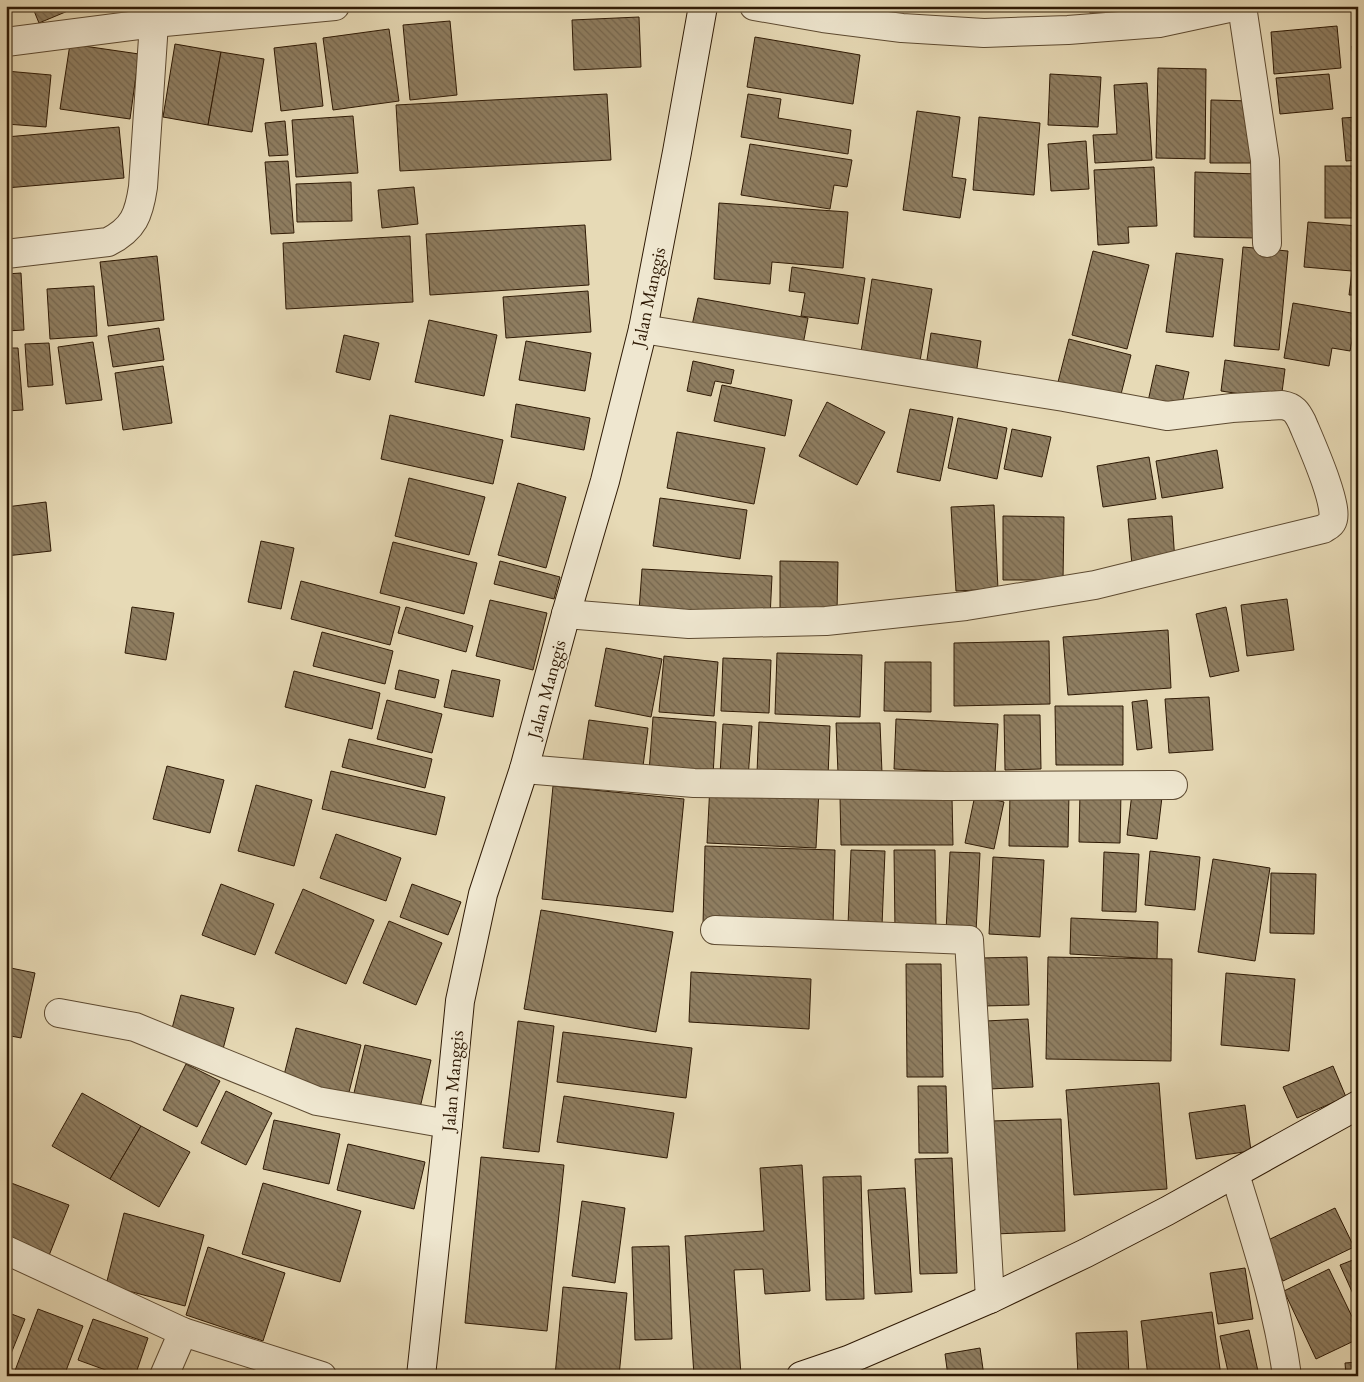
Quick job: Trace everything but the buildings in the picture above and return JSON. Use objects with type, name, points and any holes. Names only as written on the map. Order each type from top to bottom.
[{"type":"street","points":[[6,42],[154,22],[335,6]]},
{"type":"street","name":"Jalan Manggis","points":[[421,1376],[460,1001],[483,894],[524,769],[566,614],[605,481],[643,329],[703,6]]},
{"type":"street","points":[[754,6],[823,18],[902,28],[984,33],[1068,30],[1159,23],[1240,6],[1265,160],[1267,243]]},
{"type":"street","points":[[6,254],[108,242],[121,236],[133,223],[140,205],[143,187],[154,22]]},
{"type":"street","points":[[566,614],[689,624],[826,621],[966,606],[1095,585],[1323,529],[1332,522],[1334,516],[1333,500],[1302,422],[1296,411],[1290,407],[1282,405],[1232,408],[1167,416],[1064,397],[643,329]]},
{"type":"street","points":[[524,769],[694,783],[945,786],[1173,785]]},
{"type":"street","points":[[715,930],[969,940],[990,1298]]},
{"type":"street","points":[[59,1013],[134,1027],[317,1101],[448,1124]]},
{"type":"street","points":[[801,1376],[849,1368],[1094,1248],[1235,1174],[1358,1105]]},
{"type":"street","points":[[1235,1174],[1272,1296],[1287,1376]]},
{"type":"street","points":[[6,1250],[183,1332],[322,1376]]},
{"type":"street","points":[[164,1376],[183,1332]]}]
